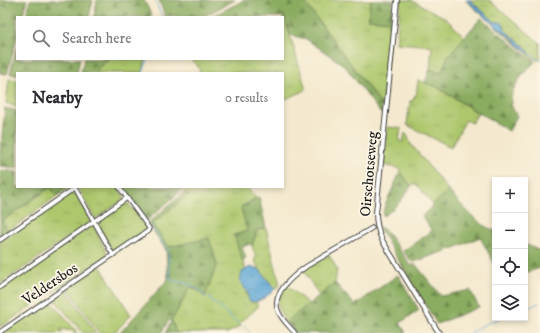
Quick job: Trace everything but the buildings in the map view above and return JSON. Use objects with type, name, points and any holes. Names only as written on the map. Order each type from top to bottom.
[{"type":"street","name":"Oirschotseweg","points":[[398,0],[374,227],[439,333]]},
{"type":"street","points":[[0,240],[75,188]]},
{"type":"street","points":[[77,188],[113,255]]},
{"type":"street","name":"Veldersbos","points":[[0,332],[149,230],[120,188]]},
{"type":"street","name":"Veldersbos","points":[[0,287],[127,198]]},
{"type":"street","points":[[295,333],[279,314],[277,309],[276,301],[280,291],[307,266],[374,227]]},
{"type":"green space","points":[[0,0],[27,0],[22,16],[16,16],[16,41],[7,74],[0,73]]},
{"type":"green space","points":[[30,0],[93,0],[89,16],[26,16]]},
{"type":"green space","points":[[97,0],[144,0],[152,16],[94,16]]},
{"type":"green space","points":[[159,0],[235,0],[204,16],[165,16]]},
{"type":"green space","points":[[244,0],[303,0],[382,106],[381,114],[345,66],[306,39],[290,35],[284,15],[213,16]]},
{"type":"green space","points":[[303,0],[371,0],[368,19],[391,21],[382,106]]},
{"type":"green space","points":[[371,0],[393,0],[391,21],[368,19]]},
{"type":"green space","points":[[401,0],[411,0],[444,17],[465,37],[448,56],[441,73],[430,69],[432,46],[396,43]]},
{"type":"green space","points":[[465,0],[531,54],[504,30],[505,28],[503,24],[500,22],[495,22],[470,0],[489,0],[540,43],[540,60],[532,58]]},
{"type":"green space","points":[[284,14],[306,90],[284,100],[284,72],[200,72],[199,68],[191,60],[284,60],[284,16],[278,16]]},
{"type":"green space","points":[[481,18],[535,62],[522,75],[512,92],[511,104],[517,116],[509,131],[435,86],[425,83],[430,69],[441,73],[448,56]]},
{"type":"green space","points":[[16,51],[16,60],[80,60],[77,72],[16,72],[16,75],[10,74]]},
{"type":"green space","points":[[84,60],[108,60],[99,67],[96,72],[81,72]]},
{"type":"green space","points":[[108,60],[146,60],[142,72],[96,72]]},
{"type":"green space","points":[[9,79],[16,80],[16,107],[6,103]]},
{"type":"green space","points":[[418,80],[435,86],[478,113],[472,123],[466,120],[451,147],[407,125],[410,101],[413,101],[414,96],[416,96]]},
{"type":"green space","points":[[5,108],[16,111],[16,168],[0,166]]},
{"type":"green space","points":[[387,127],[401,128],[399,141],[403,142],[405,133],[410,143],[448,190],[433,205],[417,185],[415,184],[411,186],[400,172],[400,169],[383,165]]},
{"type":"green space","points":[[0,170],[16,172],[16,188],[49,188],[2,221],[8,231],[0,236]]},
{"type":"green space","points":[[400,172],[411,186],[399,203],[383,216],[384,208]]},
{"type":"green space","points":[[50,188],[52,188],[57,196],[8,231],[2,221]]},
{"type":"green space","points":[[51,188],[69,188],[57,196]]},
{"type":"green space","points":[[79,188],[118,188],[125,198],[95,219]]},
{"type":"green space","points":[[122,188],[184,188],[183,189],[146,221]]},
{"type":"green space","points":[[248,188],[256,198],[241,207],[248,231],[234,235],[246,270],[242,272],[246,291],[251,302],[256,302],[258,307],[239,324],[241,326],[227,333],[177,333],[173,325],[172,320],[190,287],[196,289],[205,296],[209,238],[169,248],[152,224],[188,195],[183,189]]},
{"type":"green space","points":[[74,190],[91,222],[0,284],[0,242]]},
{"type":"green space","points":[[448,190],[477,220],[483,225],[492,229],[492,259],[480,237],[457,247],[414,262],[411,261],[403,251],[432,231],[422,216]]},
{"type":"green space","points":[[185,192],[188,195],[152,224],[169,247],[209,238],[217,264],[205,297],[196,289],[190,287],[172,320],[177,333],[165,333],[171,322],[169,320],[161,333],[120,333],[168,279],[166,250],[148,223]]},
{"type":"green space","points":[[259,197],[266,228],[257,230],[252,246],[250,244],[242,247],[246,258],[242,260],[234,235],[247,231],[241,207]]},
{"type":"green space","points":[[126,202],[148,229],[115,253],[113,252],[97,222]]},
{"type":"green space","points":[[93,225],[108,255],[0,327],[0,288]]},
{"type":"green space","points":[[379,227],[386,231],[409,263],[411,265],[416,265],[441,296],[470,290],[479,307],[437,324]]},
{"type":"green space","points":[[266,228],[280,285],[275,289],[254,260],[256,258],[252,246],[257,230]]},
{"type":"green space","points":[[528,245],[540,251],[540,268],[528,272]]},
{"type":"green space","points":[[329,255],[337,269],[335,283],[319,296],[303,269]]},
{"type":"green space","points":[[100,266],[131,315],[114,333],[99,333],[68,288]]},
{"type":"green space","points":[[398,275],[419,310],[400,323],[406,333],[296,333],[286,322],[335,283],[355,305]]},
{"type":"green space","points":[[286,285],[309,304],[286,322],[278,309],[278,296]]},
{"type":"green space","points":[[66,289],[96,333],[83,333],[53,298]]},
{"type":"green space","points":[[50,300],[78,333],[60,329],[63,333],[0,333]]},
{"type":"water","points":[[466,0],[470,0],[495,22],[500,22],[503,24],[505,28],[504,30],[515,38],[520,44],[524,45],[531,55],[491,22]]},
{"type":"water","points":[[250,267],[259,269],[275,289],[263,299],[253,302],[249,301],[247,291],[240,281],[242,272]]},
{"type":"waterway","points":[[155,0],[162,16]]},
{"type":"waterway","points":[[531,54],[537,59],[540,59]]},
{"type":"waterway","points":[[143,72],[148,60]]},
{"type":"waterway","points":[[123,188],[147,222]]},
{"type":"waterway","points":[[150,225],[168,250],[170,279],[189,284],[206,297]]},
{"type":"waterway","points":[[209,298],[241,326]]},
{"type":"waterway","points":[[528,308],[539,303]]},
{"type":"waterway","points":[[488,323],[493,321]]},
{"type":"waterway","points":[[470,333],[487,323]]},
{"type":"waterway","points":[[244,327],[250,333]]}]
